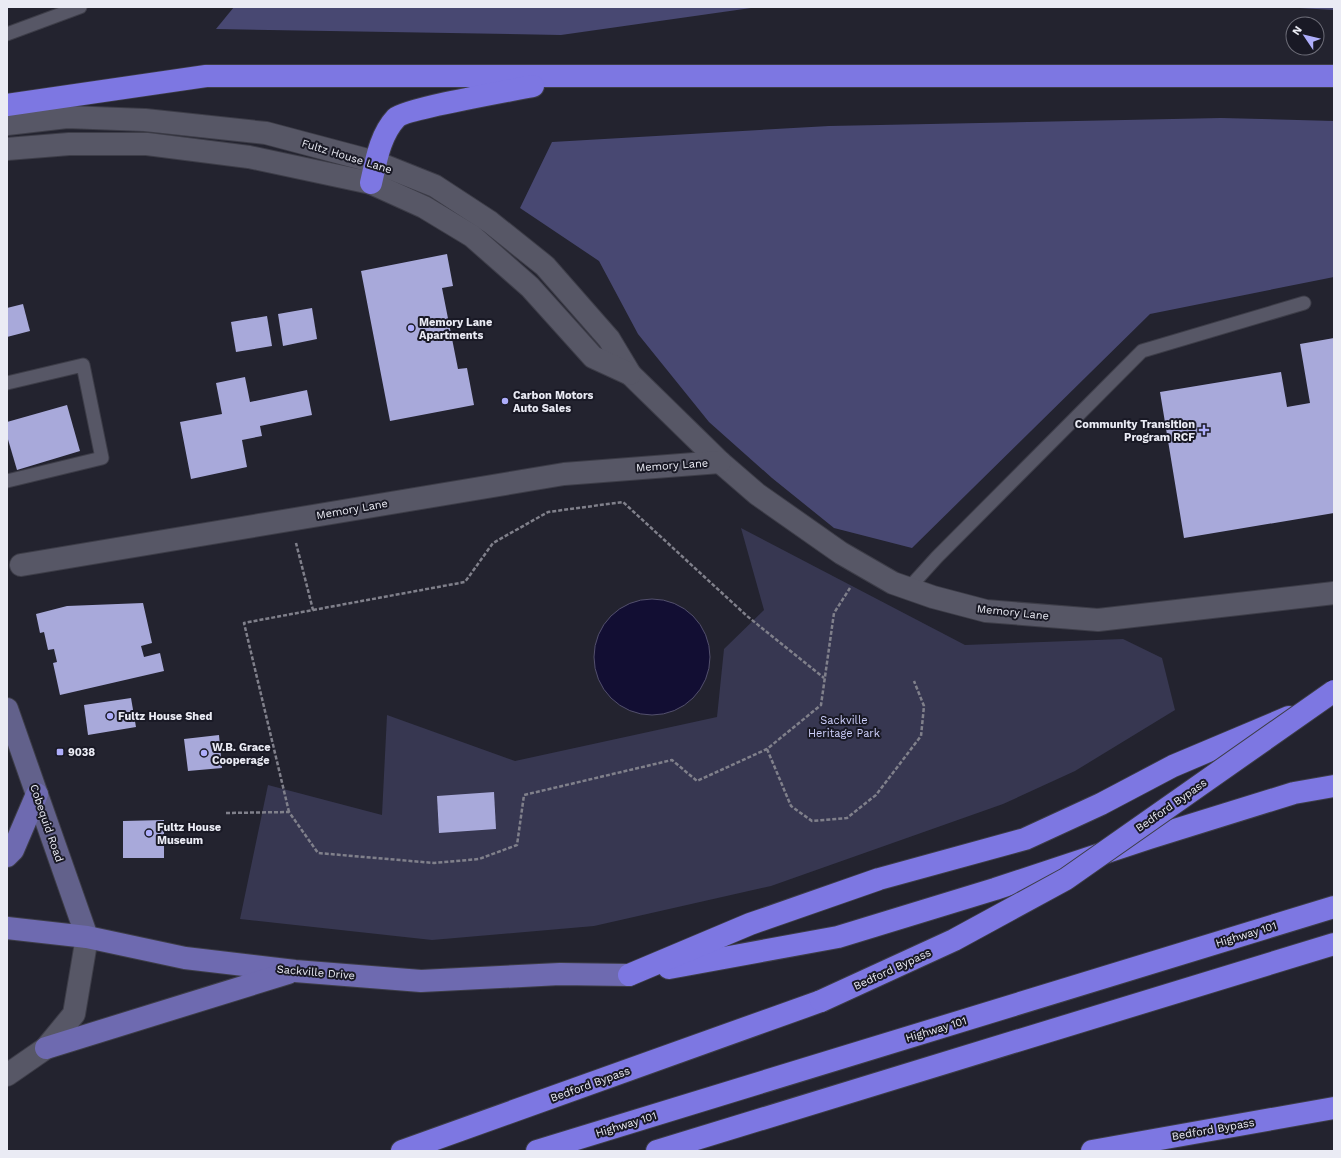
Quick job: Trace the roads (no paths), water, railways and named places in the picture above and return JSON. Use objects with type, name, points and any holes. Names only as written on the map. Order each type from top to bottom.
[{"type":"highway","points":[[7,105],[206,76],[1334,76]]},
{"type":"highway","points":[[371,183],[386,130],[397,116],[416,110],[578,77]]},
{"type":"highway","name":"Bedford Bypass","points":[[402,1151],[821,1001],[954,940],[1066,879],[1334,691]]},
{"type":"highway","points":[[628,975],[750,924],[872,881],[1025,839],[1101,804],[1173,766],[1318,704],[1334,701]]},
{"type":"highway","points":[[628,975],[838,937],[1294,793],[1334,786]]},
{"type":"highway","name":"Highway 101","points":[[538,1151],[1334,907]]},
{"type":"highway","points":[[657,1151],[1334,944]]},
{"type":"highway","name":"Bedford Bypass","points":[[1092,1151],[1334,1108]]},
{"type":"main road","name":"Cobequid Road","points":[[7,708],[86,937]]},
{"type":"main road","points":[[7,856],[13,850],[37,794]]},
{"type":"main road","name":"Sackville Drive","points":[[7,928],[86,937],[185,958],[295,971],[421,981],[560,974],[628,975]]},
{"type":"main road","points":[[46,1048],[295,971]]},
{"type":"street","name":"Fultz House Lane","points":[[7,124],[67,117],[145,120],[258,132],[376,162],[434,186],[490,222],[545,266],[609,338],[630,374],[720,462]]},
{"type":"street","name":"Fultz House Lane","points":[[7,150],[69,144],[147,144],[249,157],[371,183],[424,207],[472,236],[530,287],[593,357],[630,374]]},
{"type":"street","name":"Memory Lane","points":[[21,565],[564,474],[720,462],[757,494],[841,553],[893,583],[932,597],[986,611],[1098,620],[1334,593]]},
{"type":"street","points":[[7,1075],[46,1048],[74,1014],[86,937]]},
{"type":"lane","points":[[7,34],[48,13],[80,7]]},
{"type":"lane","points":[[908,589],[937,557],[1142,351],[1304,303]]},
{"type":"lane","points":[[7,383],[83,365],[102,458],[7,481]]},
{"type":"place","name":"Memory Lane Apartments","points":[[411,328]]},
{"type":"place","name":"Carbon Motors Auto Sales","points":[[505,401]]},
{"type":"place","name":"Community Transition Program RCF","points":[[1204,430]]},
{"type":"place","name":"Fultz House Shed","points":[[110,716]]},
{"type":"place","name":"9038","points":[[60,752]]},
{"type":"place","name":"W.B. Grace Cooperage","points":[[204,753]]},
{"type":"place","name":"Fultz House Museum","points":[[149,833]]},
{"type":"park label","name":"Sackville Heritage Park","points":[[844,726]]}]
